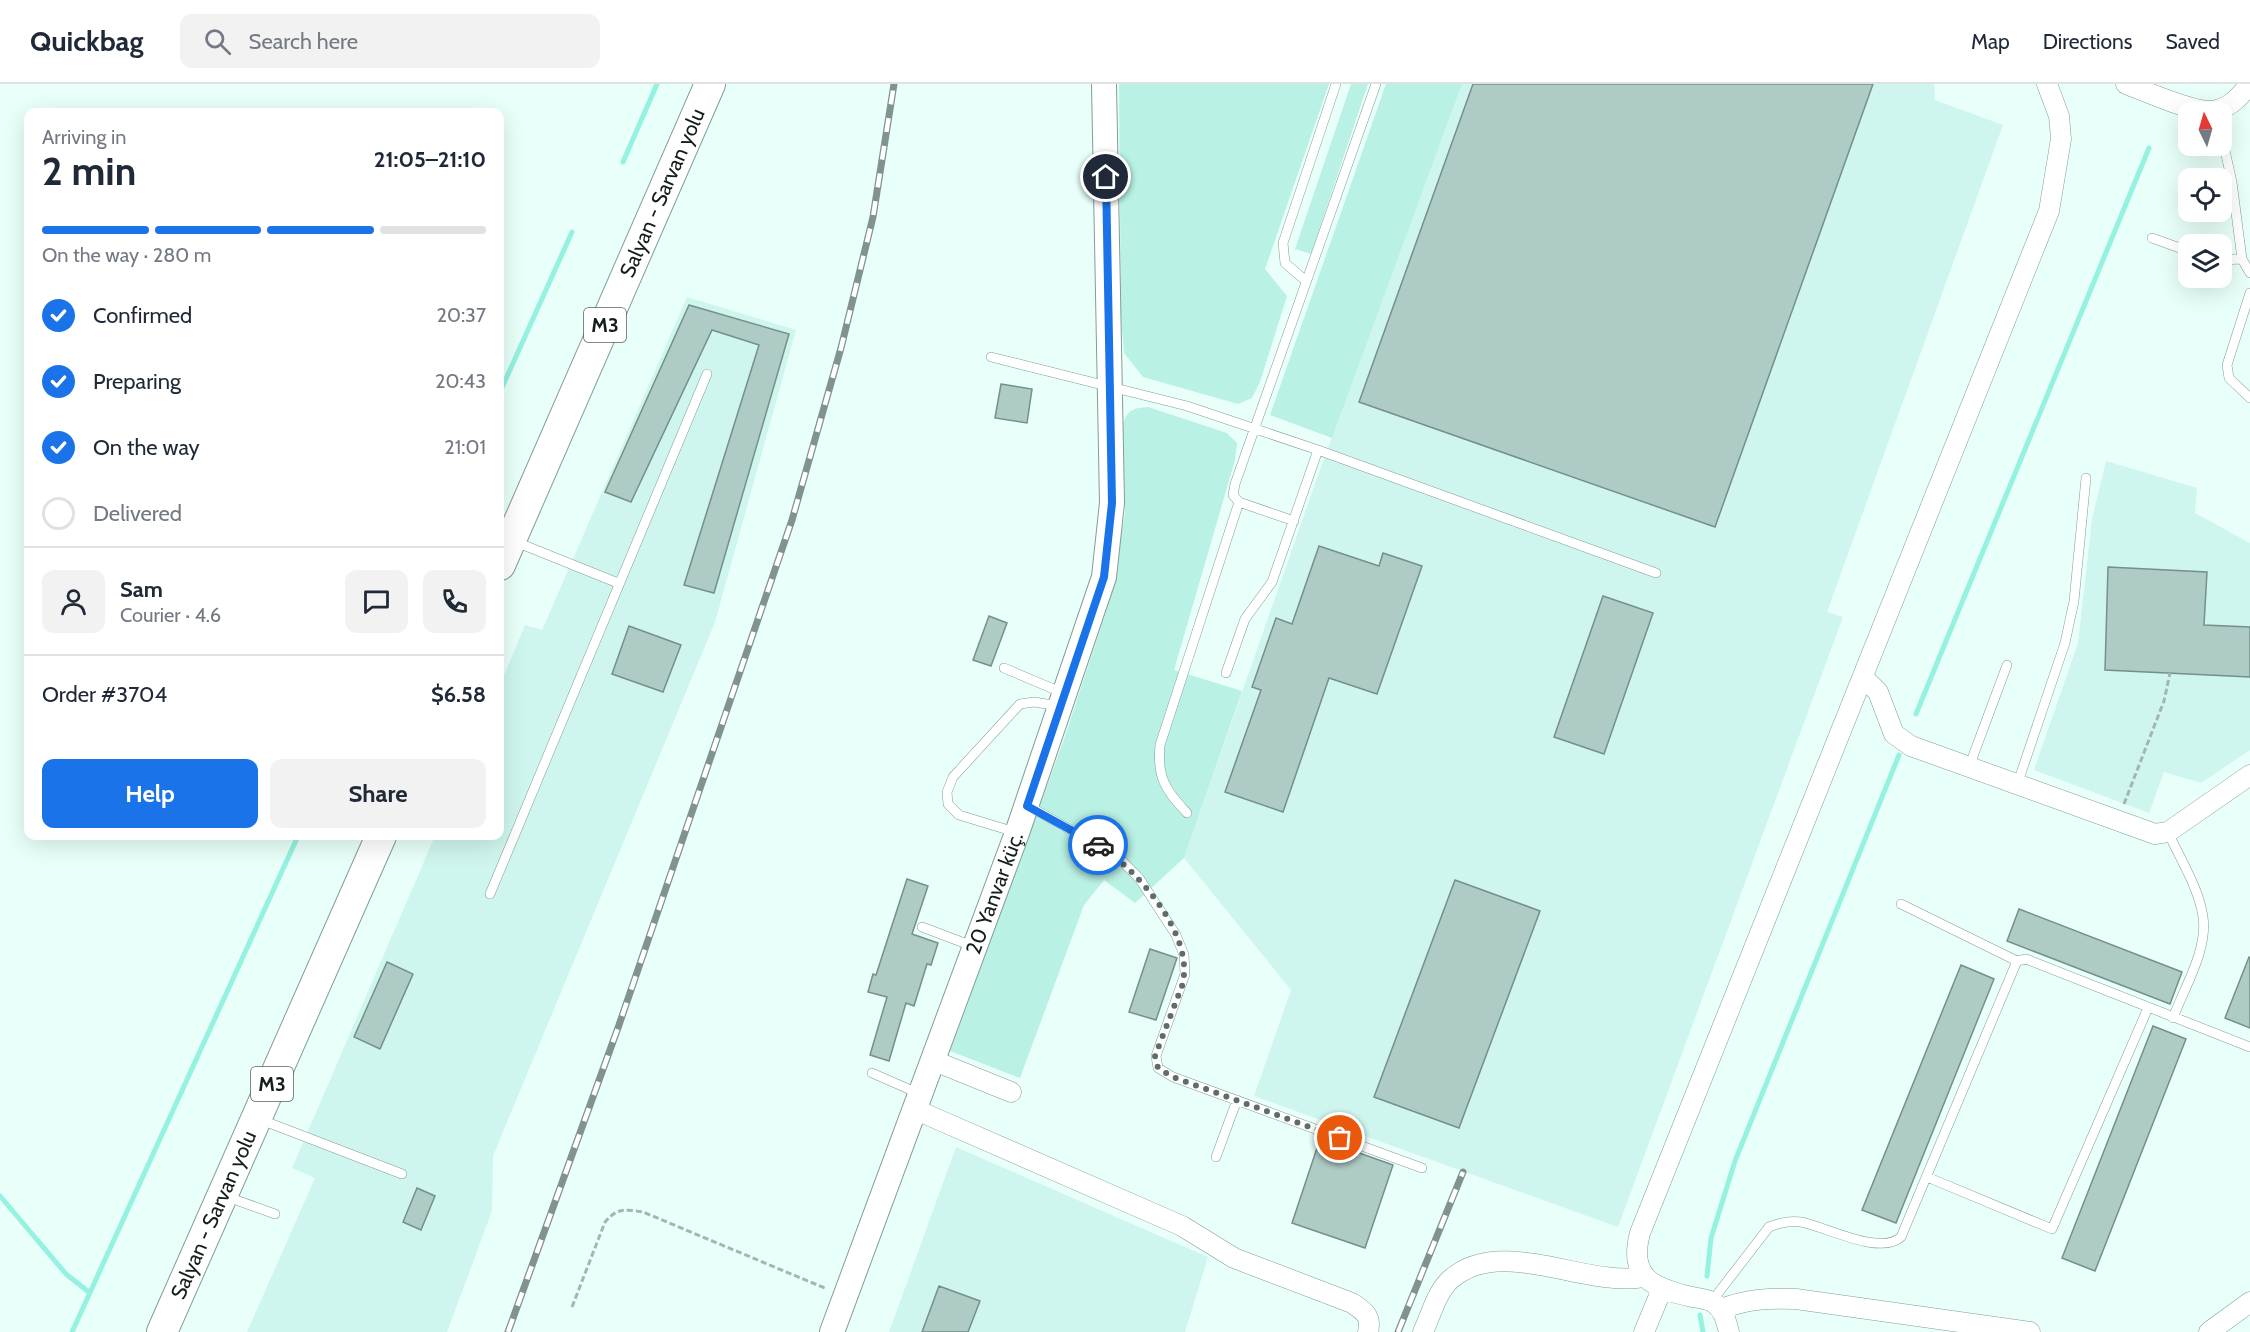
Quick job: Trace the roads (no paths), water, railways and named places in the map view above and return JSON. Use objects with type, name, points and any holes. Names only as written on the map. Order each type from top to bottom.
[{"type":"main road","name":"Salyan - Sarvan yolu","points":[[505,553],[710,84]]},
{"type":"main road","name":"Salyan - Sarvan yolu","points":[[162,1332],[379,840]]},
{"type":"street","name":"20 Yanvar küç.","points":[[832,1332],[1027,806],[1104,577],[1112,503],[1104,84]]},
{"type":"street","points":[[2030,1332],[1796,1299],[1765,1298],[1716,1305],[1662,1289],[1645,1277],[1636,1263],[1635,1249],[2049,211],[2061,139],[2059,116],[2047,84]]},
{"type":"street","points":[[2126,84],[2178,102]]},
{"type":"street","points":[[2232,104],[2250,84]]},
{"type":"street","points":[[1863,677],[1878,692],[1894,734],[1911,746],[2155,834],[2168,832],[2250,775]]},
{"type":"street","points":[[932,1060],[1011,1092]]},
{"type":"street","points":[[917,1102],[1182,1226],[1234,1258],[1352,1303],[1365,1312],[1370,1322],[1368,1332]]},
{"type":"street","points":[[1423,1332],[1441,1291],[1451,1279],[1476,1264],[1521,1262],[1610,1280],[1645,1277]]},
{"type":"street","points":[[1644,1332],[1662,1289]]},
{"type":"street","points":[[2209,1332],[2250,1302]]},
{"type":"street","points":[[1716,1305],[1729,1332]]},
{"type":"lane","points":[[1306,281],[1285,263],[1283,243],[1336,84]]},
{"type":"lane","points":[[1294,520],[1239,502],[1233,495],[1235,484],[1376,84]]},
{"type":"lane","points":[[2226,156],[2232,182],[2242,259],[2250,273]]},
{"type":"lane","points":[[2152,238],[2178,247]]},
{"type":"lane","points":[[2232,260],[2242,259]]},
{"type":"lane","points":[[2250,293],[2227,364],[2229,378],[2250,398]]},
{"type":"lane","points":[[991,357],[1187,406],[1318,450],[1656,573]]},
{"type":"lane","points":[[490,894],[707,374]]},
{"type":"lane","points":[[1226,673],[1238,633],[1245,619],[1272,582],[1318,450]]},
{"type":"lane","points":[[2017,785],[2067,633],[2074,601],[2086,478]]},
{"type":"lane","points":[[1187,813],[1164,784],[1158,765],[1160,745],[1239,502]]},
{"type":"lane","points":[[505,553],[618,583]]},
{"type":"lane","points":[[1969,767],[2007,665]]},
{"type":"lane","points":[[1004,668],[1063,700]]},
{"type":"lane","points":[[1017,833],[959,815],[948,804],[946,792],[953,777],[1020,704],[1063,700]]},
{"type":"lane","points":[[1027,806],[1118,857],[1139,878],[1176,936],[1184,955],[1185,974],[1155,1056],[1158,1068],[1173,1077],[1422,1168]]},
{"type":"lane","points":[[2168,832],[2199,898],[2203,919],[2202,943],[2173,1018]]},
{"type":"lane","points":[[1901,904],[2018,961],[2026,960],[2250,1047]]},
{"type":"lane","points":[[922,927],[975,947]]},
{"type":"lane","points":[[1716,1305],[1769,1227],[1782,1222],[1799,1221],[1880,1245],[1894,1243],[1905,1231],[2018,961]]},
{"type":"lane","points":[[1927,1177],[2052,1229],[2148,1008]]},
{"type":"lane","points":[[872,1073],[917,1102]]},
{"type":"lane","points":[[1216,1157],[1237,1100]]},
{"type":"lane","points":[[257,1118],[402,1173]]},
{"type":"lane","points":[[223,1195],[275,1214]]},
{"type":"waterway","points":[[623,162],[657,84]]},
{"type":"waterway","points":[[1916,714],[2149,148]]},
{"type":"waterway","points":[[504,383],[572,232]]},
{"type":"waterway","points":[[1707,1276],[1711,1238],[1735,1161],[1899,755]]},
{"type":"waterway","points":[[72,1332],[296,840]]},
{"type":"waterway","points":[[0,1196],[66,1274],[90,1293]]},
{"type":"waterway","points":[[1700,1315],[1703,1332]]},
{"type":"railway","points":[[508,1332],[619,1025],[792,520],[841,348],[873,217],[894,84]]},
{"type":"railway","points":[[1398,1332],[1463,1172]]}]
